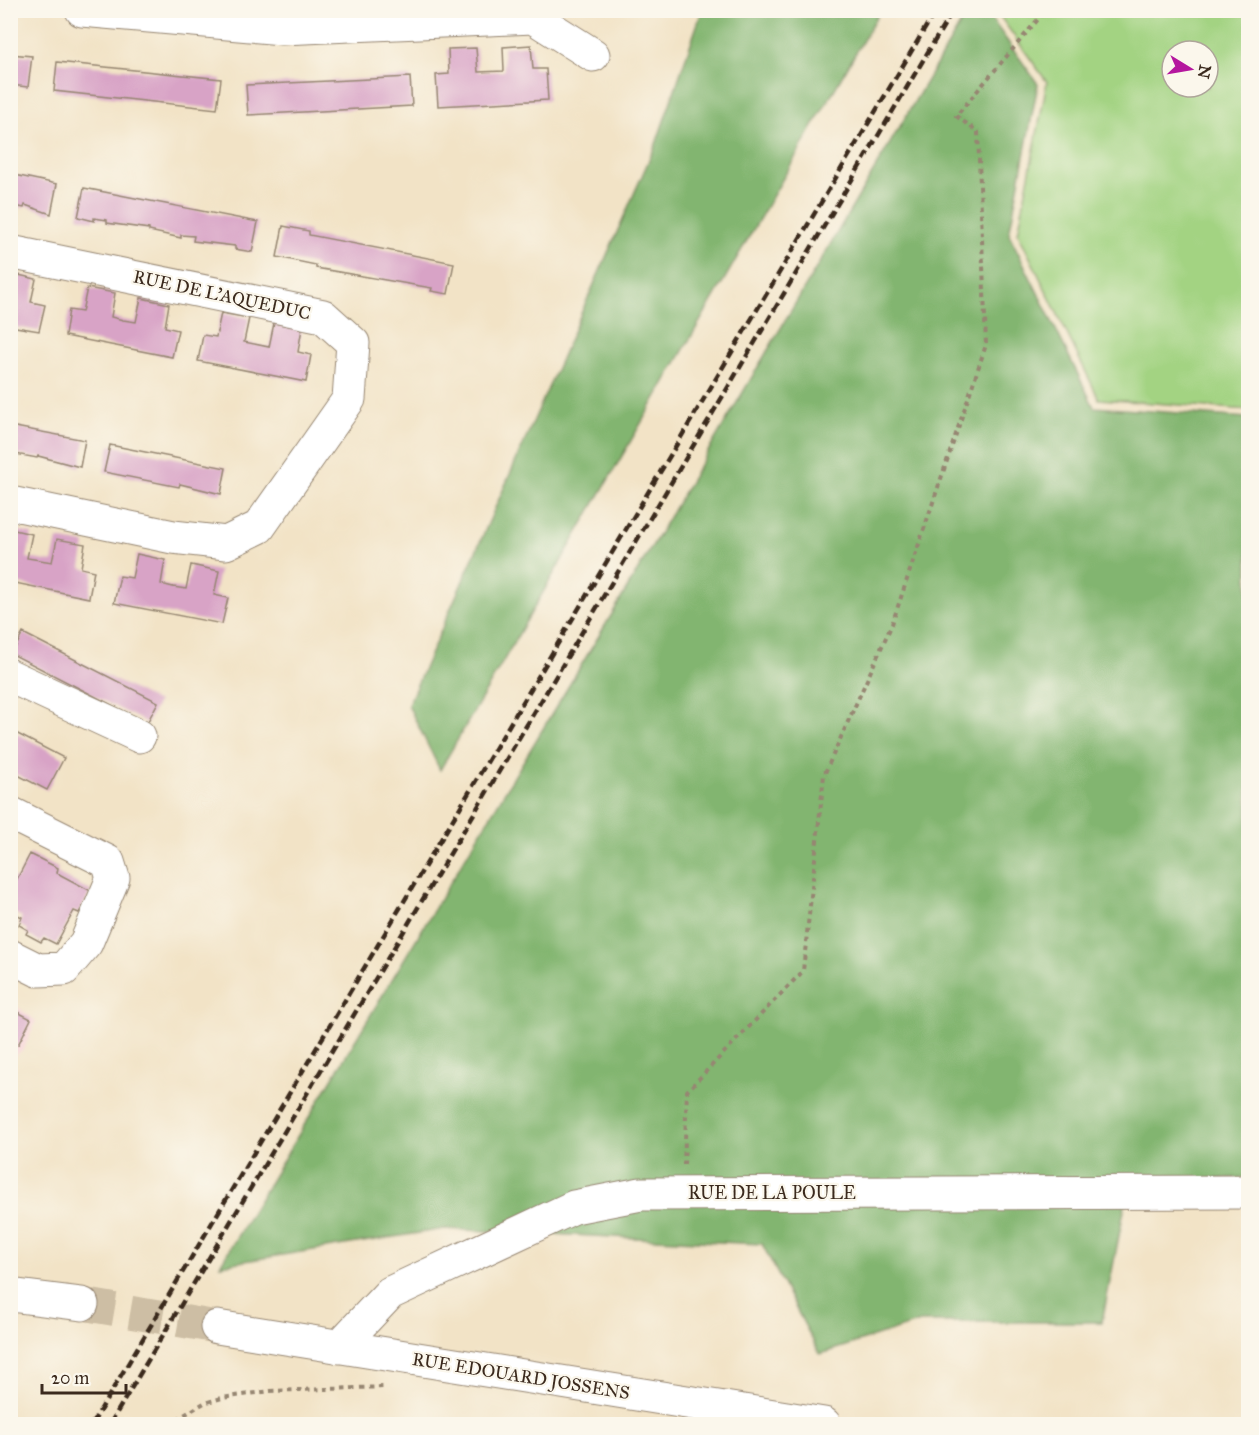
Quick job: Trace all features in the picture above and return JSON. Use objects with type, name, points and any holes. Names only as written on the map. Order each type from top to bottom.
[{"type":"street","points":[[82,10],[282,28],[533,17],[593,55]]},
{"type":"street","name":"RUE DE L'AQUEDUC","points":[[10,252],[323,316],[353,344],[349,399],[260,527],[226,543],[173,537],[10,503]]},
{"type":"street","points":[[10,676],[139,736]]},
{"type":"street","points":[[10,813],[108,862],[113,878],[86,943],[64,969],[38,970],[10,956]]},
{"type":"street","name":"RUE DE LA POULE","points":[[339,1347],[390,1293],[574,1207],[641,1194],[1248,1192]]},
{"type":"street","points":[[10,1295],[82,1304]]},
{"type":"street","name":"RUE EDOUARD JOSSENS","points":[[217,1327],[824,1425]]},
{"type":"path","points":[[683,1193],[687,1090],[803,971],[824,775],[892,624],[986,345],[978,132],[956,116],[1046,10]]},
{"type":"path","points":[[169,1425],[204,1403],[232,1396],[270,1391],[395,1386]]},
{"type":"shaded area","points":[[11,1002],[36,1021],[24,1049],[11,1058]]},
{"type":"green space","points":[[702,11],[880,11],[440,770],[408,705],[656,144]]},
{"type":"green space","points":[[968,11],[986,11],[1038,84],[1009,234],[1094,407],[1248,418],[1248,1177],[1129,1185],[1102,1322],[920,1322],[820,1354],[762,1244],[444,1229],[220,1265],[612,614]]},
{"type":"green space","points":[[996,11],[1248,11],[1248,410],[1099,399],[1018,233],[1047,82]]},
{"type":"building","points":[[531,45],[533,69],[546,69],[548,100],[438,106],[436,75],[449,74],[448,49],[476,48],[478,72],[504,71],[503,47]]},
{"type":"building","points":[[10,54],[32,56],[28,87],[10,85]]},
{"type":"building","points":[[57,62],[221,79],[217,109],[54,91]]},
{"type":"building","points":[[410,77],[412,106],[248,115],[246,85]]},
{"type":"building","points":[[10,174],[57,184],[51,214],[25,205],[24,208],[10,205]]},
{"type":"building","points":[[84,188],[258,222],[252,252],[235,249],[235,246],[193,241],[194,236],[181,235],[181,238],[149,231],[149,229],[107,223],[107,220],[94,218],[94,221],[78,217]]},
{"type":"building","points":[[283,226],[309,231],[309,235],[454,263],[448,294],[431,291],[432,288],[316,268],[316,265],[277,257]]},
{"type":"building","points":[[10,273],[36,279],[31,302],[45,305],[39,331],[10,326]]},
{"type":"building","points":[[87,288],[115,293],[111,317],[123,320],[136,322],[141,298],[169,304],[165,327],[178,330],[172,357],[65,336],[69,310],[82,312]]},
{"type":"building","points":[[221,313],[249,318],[244,342],[269,347],[274,323],[302,328],[298,352],[311,355],[306,382],[198,361],[203,335],[216,337]]},
{"type":"building","points":[[10,426],[85,440],[80,467],[38,456],[37,458],[10,453]]},
{"type":"building","points":[[110,445],[226,468],[221,494],[180,484],[179,487],[104,472]]},
{"type":"building","points":[[10,529],[32,534],[27,558],[52,562],[57,539],[85,544],[81,568],[94,571],[89,598],[10,582]]},
{"type":"building","points":[[137,554],[165,560],[161,584],[173,587],[186,589],[191,565],[219,571],[214,595],[228,598],[222,624],[114,603],[120,576],[132,578]]},
{"type":"building","points":[[23,633],[158,702],[147,723],[12,654]]},
{"type":"building","points":[[10,730],[64,758],[47,790],[16,774],[15,777],[10,775]]},
{"type":"building","points":[[30,854],[58,868],[57,873],[91,891],[79,913],[74,911],[56,944],[44,938],[41,942],[26,934],[28,930],[19,925],[22,917],[10,911],[10,876],[17,879]]},
{"type":"building","points":[[10,1008],[31,1019],[18,1045],[10,1041]]},
{"type":"tunnel","points":[[82,1304],[217,1327]]},
{"type":"railway","points":[[92,1424],[936,10]]},
{"type":"railway","points":[[110,1424],[953,10]]}]
